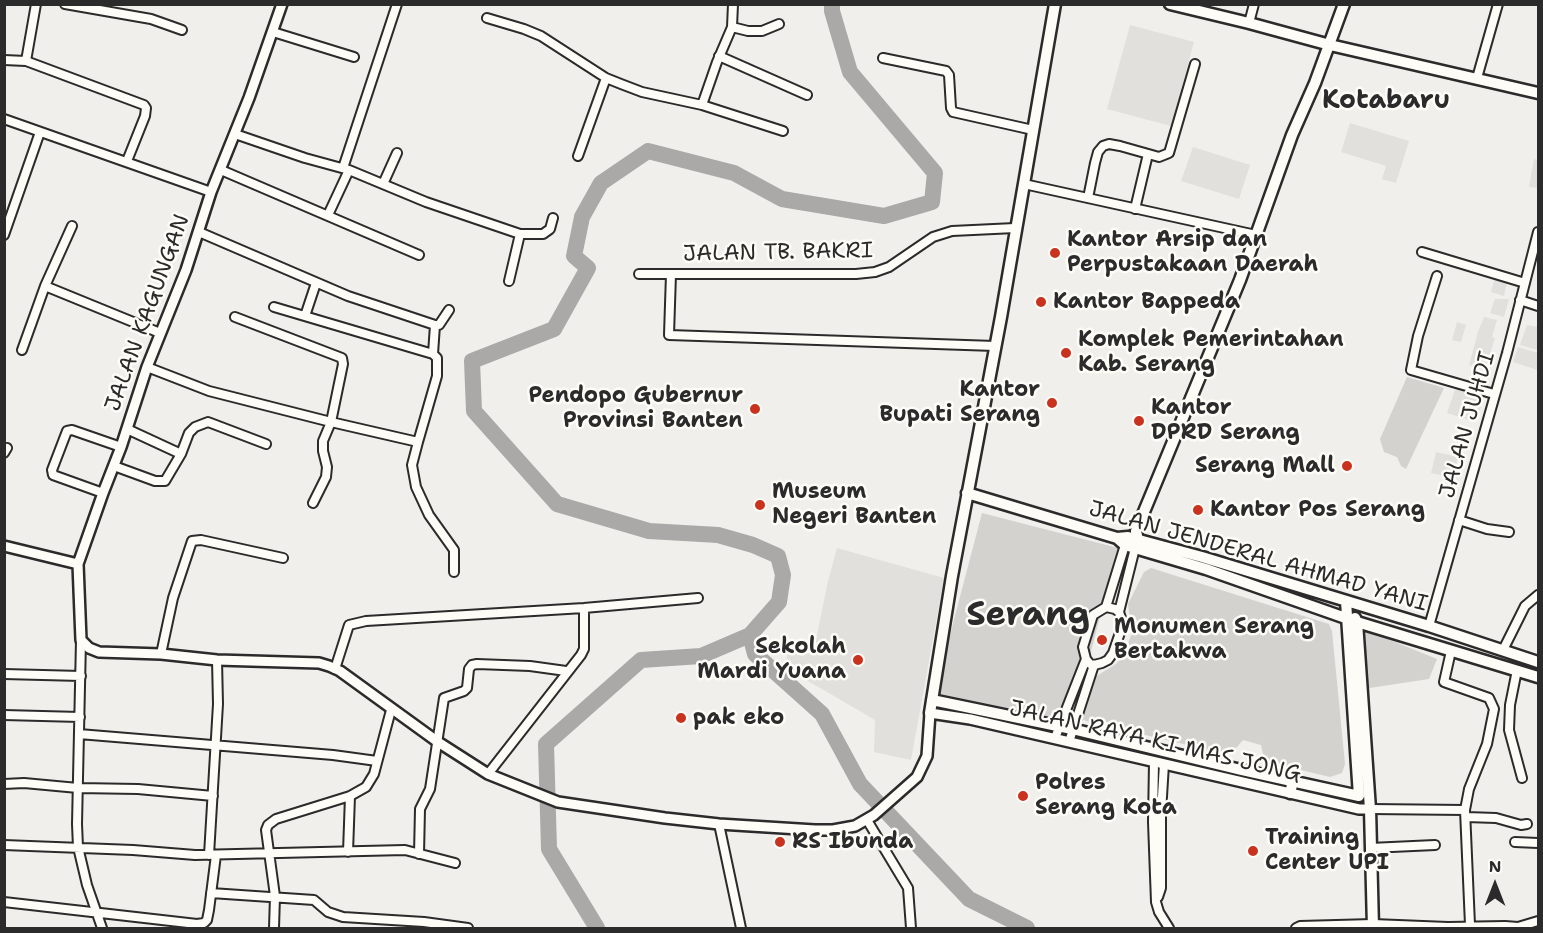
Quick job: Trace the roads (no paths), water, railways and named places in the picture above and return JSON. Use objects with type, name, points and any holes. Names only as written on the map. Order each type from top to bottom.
[{"type":"main road","points":[[930,712],[1055,4]]},
{"type":"main road","points":[[1170,4],[1330,45],[1539,93]]},
{"type":"main road","points":[[1130,540],[1240,280],[1292,135],[1330,45],[1344,4]]},
{"type":"main road","name":"JALAN JENDERAL AHMAD YANI","points":[[967,494],[1130,540],[1202,557],[1539,662]]},
{"type":"main road","name":"JALAN JENDERAL AHMAD YANI","points":[[1130,540],[1352,620],[1539,677]]},
{"type":"main road","points":[[1346,601],[1352,620],[1359,726],[1370,809],[1373,926]]},
{"type":"main road","points":[[932,700],[1059,726],[1359,796],[1359,726]]},
{"type":"main road","points":[[1290,794],[1293,782]]},
{"type":"street","points":[[26,61],[36,4]]},
{"type":"street","points":[[65,4],[151,19],[182,30]]},
{"type":"street","name":"JALAN KAGUNGAN","points":[[81,640],[78,564],[122,447],[147,367],[186,270],[211,192],[235,134],[282,4]]},
{"type":"street","points":[[328,215],[346,169],[397,4]]},
{"type":"street","points":[[702,105],[732,27],[733,4]]},
{"type":"street","points":[[1249,23],[1254,4]]},
{"type":"street","points":[[1477,78],[1498,4]]},
{"type":"street","points":[[487,18],[541,36],[606,78],[642,92],[702,105],[783,131]]},
{"type":"street","points":[[732,27],[748,31],[762,31],[779,24]]},
{"type":"street","points":[[273,32],[354,57]]},
{"type":"street","points":[[719,56],[807,95]]},
{"type":"street","points":[[883,58],[946,71],[949,75],[953,112],[1033,130]]},
{"type":"street","points":[[4,60],[26,61],[144,105],[145,116],[127,161]]},
{"type":"street","points":[[1088,198],[1098,152],[1103,146],[1109,144],[1120,146],[1159,157],[1170,153],[1195,64]]},
{"type":"street","points":[[578,156],[606,78]]},
{"type":"street","points":[[4,119],[211,192]]},
{"type":"street","points":[[4,235],[40,132]]},
{"type":"street","points":[[235,134],[305,158],[346,169],[426,202],[520,234],[543,234],[550,229],[554,218]]},
{"type":"street","points":[[383,184],[397,153]]},
{"type":"street","points":[[1135,209],[1148,154]]},
{"type":"street","points":[[221,170],[419,255]]},
{"type":"street","points":[[1024,184],[1256,235]]},
{"type":"street","points":[[22,350],[45,286],[72,226]]},
{"type":"street","name":"JALAN TB. BAKRI","points":[[639,274],[856,274],[875,272],[889,267],[933,237],[952,231],[1016,228]]},
{"type":"street","points":[[198,232],[348,296],[435,325],[439,325],[449,310]]},
{"type":"street","name":"JALAN JUHDI","points":[[1429,626],[1507,354],[1539,232]]},
{"type":"street","points":[[509,282],[520,234]]},
{"type":"street","points":[[1422,252],[1525,283]]},
{"type":"street","points":[[671,274],[669,336],[995,346]]},
{"type":"street","points":[[1437,276],[1418,336],[1411,370],[1494,394]]},
{"type":"street","points":[[305,316],[316,283]]},
{"type":"street","points":[[45,286],[160,333]]},
{"type":"street","points":[[1520,300],[1539,306]]},
{"type":"street","points":[[274,307],[433,354],[437,358],[437,376],[412,465],[416,487],[429,515],[454,550],[454,572]]},
{"type":"street","points":[[235,317],[342,358],[343,364],[331,422],[323,441],[322,451],[327,467],[326,477],[313,503]]},
{"type":"street","points":[[433,354],[435,325]]},
{"type":"street","points":[[147,367],[209,391],[418,442]]},
{"type":"street","points":[[114,466],[160,482],[169,477],[189,433],[195,427],[208,423],[266,444]]},
{"type":"street","points":[[127,429],[181,454]]},
{"type":"street","points":[[103,493],[53,475],[52,470],[67,431],[72,430],[122,447]]},
{"type":"street","points":[[1459,520],[1487,529],[1509,532]]},
{"type":"street","points":[[161,654],[173,598],[192,541],[201,540],[283,558]]},
{"type":"street","points":[[1055,738],[1086,659],[1083,647],[1093,615],[1106,607],[1130,540]]},
{"type":"street","points":[[1119,612],[1130,540]]},
{"type":"street","points":[[4,546],[78,564]]},
{"type":"street","points":[[1503,650],[1525,606],[1539,595]]},
{"type":"street","points":[[334,669],[345,632],[349,625],[356,623],[698,598]]},
{"type":"street","points":[[1094,665],[1108,660],[1113,653],[1123,624],[1123,618],[1119,612],[1106,607]]},
{"type":"street","points":[[488,774],[584,649],[584,608]]},
{"type":"street","points":[[81,640],[89,648],[99,652],[161,654],[218,660],[319,663],[334,669],[488,774],[505,781],[558,802],[719,824],[833,830],[855,826],[871,817],[917,777],[927,756],[930,712]]},
{"type":"street","points":[[81,640],[78,847],[95,912],[102,928]]},
{"type":"street","points":[[1450,651],[1444,682],[1490,698],[1494,709],[1487,744],[1469,789],[1466,814],[1470,925]]},
{"type":"street","points":[[1086,659],[1094,665]]},
{"type":"street","points":[[4,902],[203,926],[208,916],[211,893],[218,660]]},
{"type":"street","points":[[419,854],[420,809],[430,789],[444,698],[467,688],[469,669],[472,665],[530,666],[567,671]]},
{"type":"street","points":[[1069,742],[1094,665]]},
{"type":"street","points":[[1517,670],[1510,705],[1509,730],[1522,778]]},
{"type":"street","points":[[4,674],[81,676]]},
{"type":"street","points":[[274,928],[275,896],[266,830],[271,822],[350,796],[366,787],[374,774],[391,710]]},
{"type":"street","name":"JALAN RAYA KI MAS JONG","points":[[930,712],[970,718],[1290,794],[1359,809],[1370,809]]},
{"type":"street","points":[[4,715],[80,717]]},
{"type":"street","points":[[79,734],[377,761]]},
{"type":"street","points":[[1154,762],[1153,822],[1156,902],[1169,928]]},
{"type":"street","points":[[1156,902],[1161,888],[1161,813],[1164,764]]},
{"type":"street","points":[[4,784],[138,789],[213,796]]},
{"type":"street","points":[[348,852],[350,796]]},
{"type":"street","points":[[1370,809],[1466,814],[1496,818],[1521,825],[1527,824]]},
{"type":"street","points":[[871,817],[908,888],[911,928]]},
{"type":"street","points":[[719,824],[741,928]]},
{"type":"street","points":[[1515,842],[1539,843]]},
{"type":"street","points":[[4,845],[213,855],[405,850],[455,863]]},
{"type":"street","points":[[1370,848],[1435,845]]},
{"type":"street","points":[[211,893],[314,900],[328,912],[343,917],[424,922],[468,928]]},
{"type":"street","points":[[1296,928],[1300,926],[1448,927],[1470,925],[1518,928],[1539,921]]},
{"type":"waterway","points":[[832,4],[850,72],[935,173],[932,202],[884,216],[782,199],[734,173],[648,151],[601,183],[582,217],[574,256],[588,268],[554,329],[472,361],[474,411],[557,504],[649,531],[718,535],[753,545],[778,556],[783,575],[779,602],[750,635],[755,654],[822,714],[860,784],[969,899],[1027,928]]},
{"type":"waterway","points":[[597,928],[549,849],[546,744],[641,660],[701,656],[750,635]]},
{"type":"place","name":"Kantor Arsip dan Perpustakaan Daerah","points":[[1055,253]]},
{"type":"place","name":"Kantor Bappeda","points":[[1041,302]]},
{"type":"place","name":"Komplek Pemerintahan Kab. Serang","points":[[1066,353]]},
{"type":"place","name":"Kantor Bupati Serang","points":[[1052,403]]},
{"type":"place","name":"Pendopo Gubernur Provinsi Banten","points":[[755,409]]},
{"type":"place","name":"Kantor DPRD Serang","points":[[1139,421]]},
{"type":"place","name":"Serang Mall","points":[[1347,466]]},
{"type":"place","name":"Museum Negeri Banten","points":[[760,505]]},
{"type":"place","name":"Kantor Pos Serang","points":[[1198,510]]},
{"type":"place","name":"Monumen Serang Bertakwa","points":[[1102,640]]},
{"type":"place","name":"Sekolah Mardi Yuana","points":[[858,660]]},
{"type":"place","name":"pak eko","points":[[681,718]]},
{"type":"place","name":"Polres Serang Kota","points":[[1023,796]]},
{"type":"place","name":"RS Ibunda","points":[[780,842]]},
{"type":"place","name":"Training Center UPI","points":[[1253,851]]},
{"type":"district","name":"Kotabaru","points":[[1386,101]]},
{"type":"district","name":"Serang","points":[[1028,616]]}]
